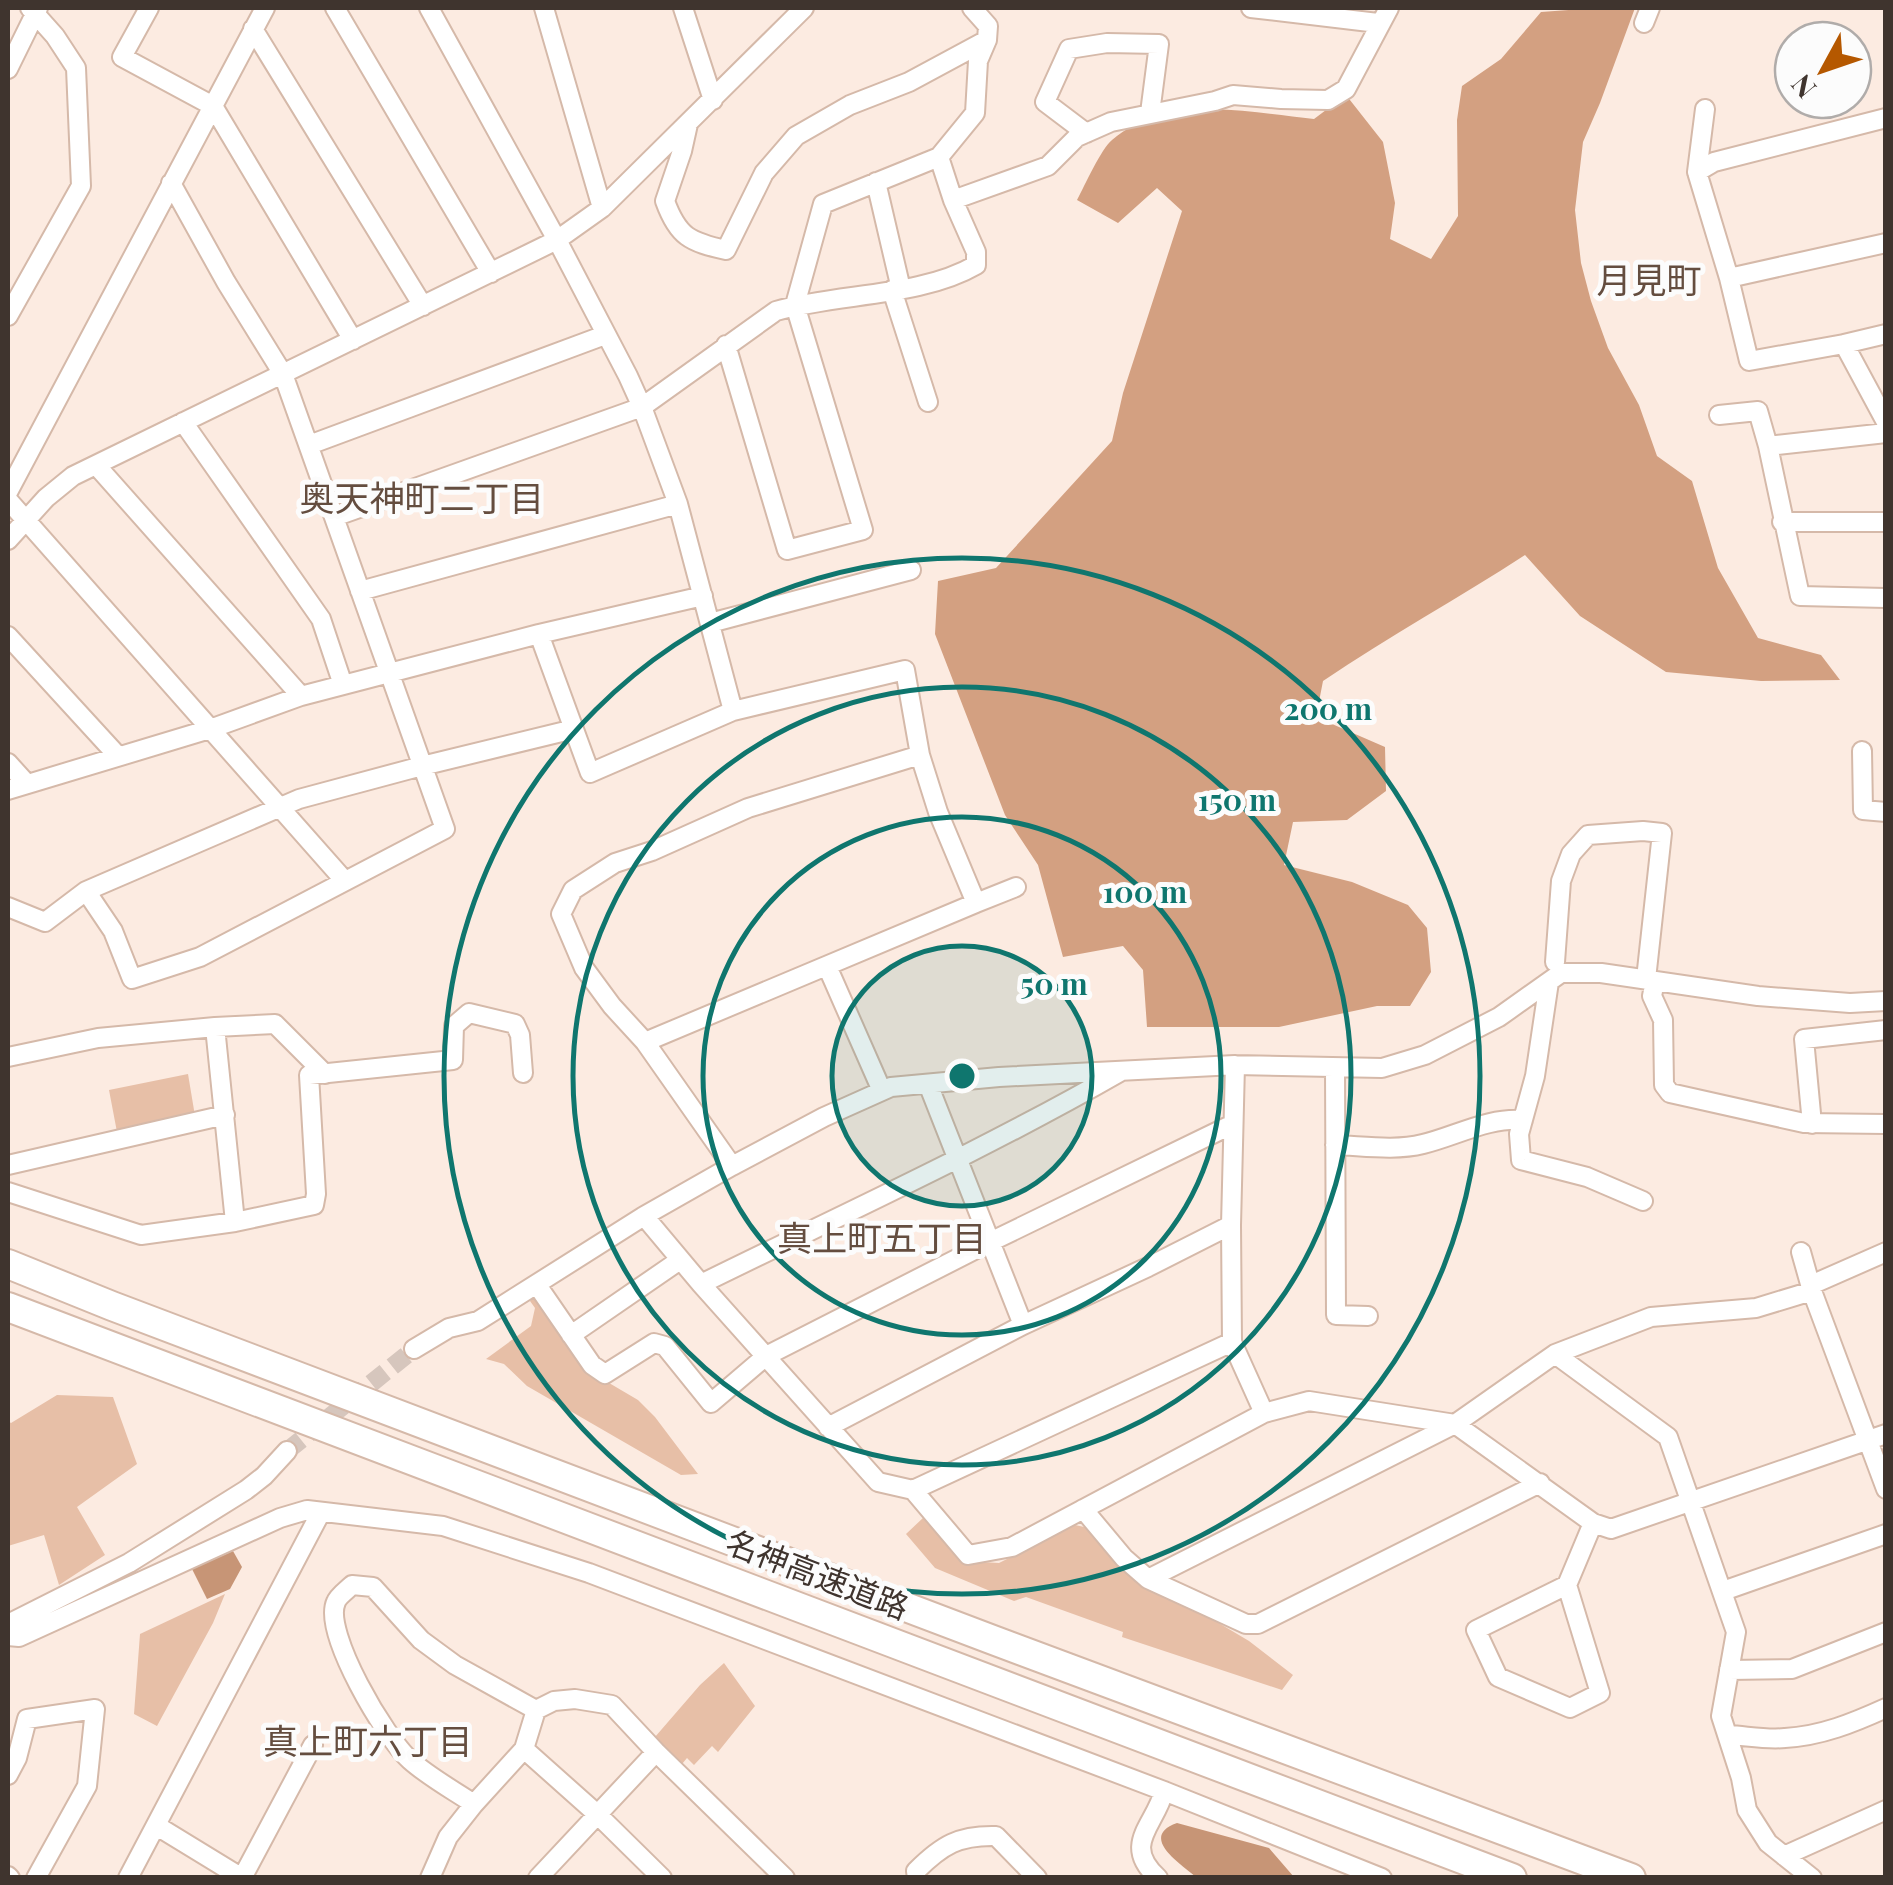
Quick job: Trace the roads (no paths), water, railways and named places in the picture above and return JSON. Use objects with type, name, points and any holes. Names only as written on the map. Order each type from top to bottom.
[{"type":"highway","name":"名神高速道路","points":[[8,1264],[993,1640],[1631,1878]]},
{"type":"highway","name":"名神高速道路","points":[[8,1307],[1512,1878]]},
{"type":"street","points":[[149,8],[122,57],[213,106],[353,340]]},
{"type":"street","points":[[264,8],[8,496],[24,520],[344,880]]},
{"type":"street","points":[[336,8],[491,272]]},
{"type":"street","points":[[429,8],[557,240],[642,408],[678,504],[734,710]]},
{"type":"street","points":[[544,8],[602,208]]},
{"type":"street","points":[[683,8],[713,100]]},
{"type":"street","points":[[8,540],[46,498],[73,476],[557,240],[602,208],[804,8]]},
{"type":"street","points":[[726,345],[787,550],[864,530],[795,305],[822,204],[939,157],[975,113],[978,61],[988,26],[972,8]]},
{"type":"street","points":[[953,200],[1048,166],[1077,136],[1111,122],[1233,94],[1328,100],[1346,88],[1384,15],[1251,8]]},
{"type":"street","points":[[8,69],[34,9],[76,68],[81,186],[8,316]]},
{"type":"street","points":[[253,29],[423,306]]},
{"type":"street","points":[[688,124],[664,201],[673,224],[696,243],[726,250],[764,172],[796,136],[987,40]]},
{"type":"street","points":[[1086,133],[1045,102],[1069,49],[1107,43],[1159,44],[1150,113]]},
{"type":"street","points":[[1705,109],[1697,172],[1749,361],[1886,334]]},
{"type":"street","points":[[1697,172],[1714,162],[1886,118]]},
{"type":"street","points":[[334,518],[642,408],[776,310],[896,290],[961,274],[976,264],[976,252],[939,157]]},
{"type":"street","points":[[876,182],[896,290],[928,402]]},
{"type":"street","points":[[86,891],[113,931],[132,980],[200,956],[445,829],[284,374],[226,282],[172,183]]},
{"type":"street","points":[[1729,278],[1886,243]]},
{"type":"street","points":[[309,446],[605,335]]},
{"type":"street","points":[[1844,344],[1886,422]]},
{"type":"street","points":[[1719,416],[1758,411],[1800,596],[1886,598]]},
{"type":"street","points":[[184,422],[321,618],[343,685]]},
{"type":"street","points":[[1768,446],[1886,433]]},
{"type":"street","points":[[96,465],[301,696]]},
{"type":"street","points":[[360,591],[678,504]]},
{"type":"street","points":[[1782,522],[1886,522]]},
{"type":"street","points":[[710,623],[911,570]]},
{"type":"street","points":[[8,790],[210,729],[301,696],[702,596]]},
{"type":"street","points":[[538,634],[590,773],[734,710],[906,670],[920,755],[938,812],[976,903]]},
{"type":"street","points":[[8,636],[118,755]]},
{"type":"street","points":[[8,907],[45,922],[86,891],[298,800],[574,728]]},
{"type":"street","points":[[1862,750],[1863,810],[1886,812]]},
{"type":"street","points":[[732,1166],[645,1042],[584,968],[561,914],[573,890],[615,863],[652,851],[748,808],[920,755]]},
{"type":"street","points":[[8,764],[27,784]]},
{"type":"street","points":[[1555,962],[1561,881],[1571,854],[1588,835],[1662,833],[1650,980],[1652,996],[1663,1020],[1664,1085],[1670,1093],[1812,1124],[1886,1124]]},
{"type":"street","points":[[645,1042],[1016,887]]},
{"type":"street","points":[[827,966],[882,1091]]},
{"type":"street","points":[[414,1349],[448,1328],[478,1321],[644,1216],[732,1166],[824,1117],[892,1087],[1235,1065],[1382,1068],[1425,1055],[1499,1017],[1560,973],[1601,973],[1758,996],[1850,1003],[1886,1001]]},
{"type":"street","points":[[1549,982],[1535,1076],[1519,1134],[1521,1160],[1587,1177],[1643,1201]]},
{"type":"street","points":[[8,1192],[141,1236],[314,1205],[310,1075],[454,1060],[454,1026],[469,1013],[514,1024],[520,1035],[522,1073]]},
{"type":"street","points":[[8,1057],[98,1038],[274,1024],[325,1074]]},
{"type":"street","points":[[216,1027],[235,1222]]},
{"type":"street","points":[[1812,1124],[1804,1039],[1886,1030]]},
{"type":"street","points":[[1235,1065],[1230,1225],[1232,1342],[1264,1412]]},
{"type":"street","points":[[1335,1068],[1336,1315],[1368,1316]]},
{"type":"street","points":[[701,1284],[957,1159],[1125,1070]]},
{"type":"street","points":[[928,1084],[1023,1325]]},
{"type":"street","points":[[8,1164],[224,1115]]},
{"type":"street","points":[[1336,1144],[1404,1148],[1506,1119],[1523,1120]]},
{"type":"street","points":[[537,1285],[592,1366],[605,1374],[654,1344],[665,1346],[711,1403],[766,1356],[1233,1124]]},
{"type":"street","points":[[644,1216],[878,1482],[913,1490],[968,1555],[1012,1547],[1264,1412],[1309,1400],[1455,1424],[1593,1524],[1612,1529],[1877,1437]]},
{"type":"street","points":[[828,1427],[1023,1325],[1148,1268],[1230,1225]]},
{"type":"street","points":[[1800,1252],[1877,1437],[1886,1488]]},
{"type":"street","points":[[1148,1579],[1455,1424],[1554,1354],[1651,1316],[1756,1308],[1884,1257]]},
{"type":"street","points":[[571,1335],[680,1260]]},
{"type":"street","points":[[913,1490],[1232,1342]]},
{"type":"street","points":[[1554,1354],[1668,1437],[1736,1632],[1721,1716],[1747,1810],[1768,1843],[1812,1878]]},
{"type":"street","points":[[8,1624],[129,1562],[246,1490],[286,1451]]},
{"type":"street","points":[[1083,1509],[1124,1558],[1148,1579],[1246,1624],[1258,1624],[1540,1484]]},
{"type":"street","points":[[8,1636],[19,1638],[280,1518],[307,1510],[443,1526],[589,1573],[1382,1878]]},
{"type":"street","points":[[128,1878],[321,1512]]},
{"type":"street","points":[[1567,1584],[1600,1692],[1570,1708],[1498,1677],[1476,1630],[1567,1584],[1593,1524]]},
{"type":"street","points":[[1723,1591],[1886,1534]]},
{"type":"street","points":[[474,1804],[408,1758],[372,1710],[350,1668],[333,1622],[336,1601],[352,1585],[374,1588],[421,1640],[455,1665],[536,1710]]},
{"type":"street","points":[[1729,1670],[1792,1669],[1886,1632]]},
{"type":"street","points":[[430,1878],[448,1837],[524,1749],[536,1710],[554,1701],[575,1699],[612,1705],[785,1878]]},
{"type":"street","points":[[1729,1735],[1783,1739],[1822,1733],[1886,1708]]},
{"type":"street","points":[[8,1775],[18,1758],[27,1719],[96,1709],[86,1786],[36,1878]]},
{"type":"street","points":[[157,1826],[242,1878],[313,1745]]},
{"type":"street","points":[[524,1749],[662,1878]]},
{"type":"street","points":[[540,1877],[656,1752]]},
{"type":"street","points":[[1158,1878],[1140,1850],[1142,1832],[1160,1806],[1164,1792]]},
{"type":"street","points":[[1784,1856],[1886,1810]]},
{"type":"street","points":[[917,1878],[916,1871],[936,1850],[972,1835],[996,1836],[1037,1878]]},
{"type":"tunnel","points":[[287,1451],[414,1349]]},
{"type":"district","name":"月見町","points":[[1649,278]]},
{"type":"district","name":"奥天神町二丁目","points":[[422,496]]},
{"type":"district","name":"真上町五丁目","points":[[882,1236]]},
{"type":"district","name":"真上町六丁目","points":[[368,1739]]}]
